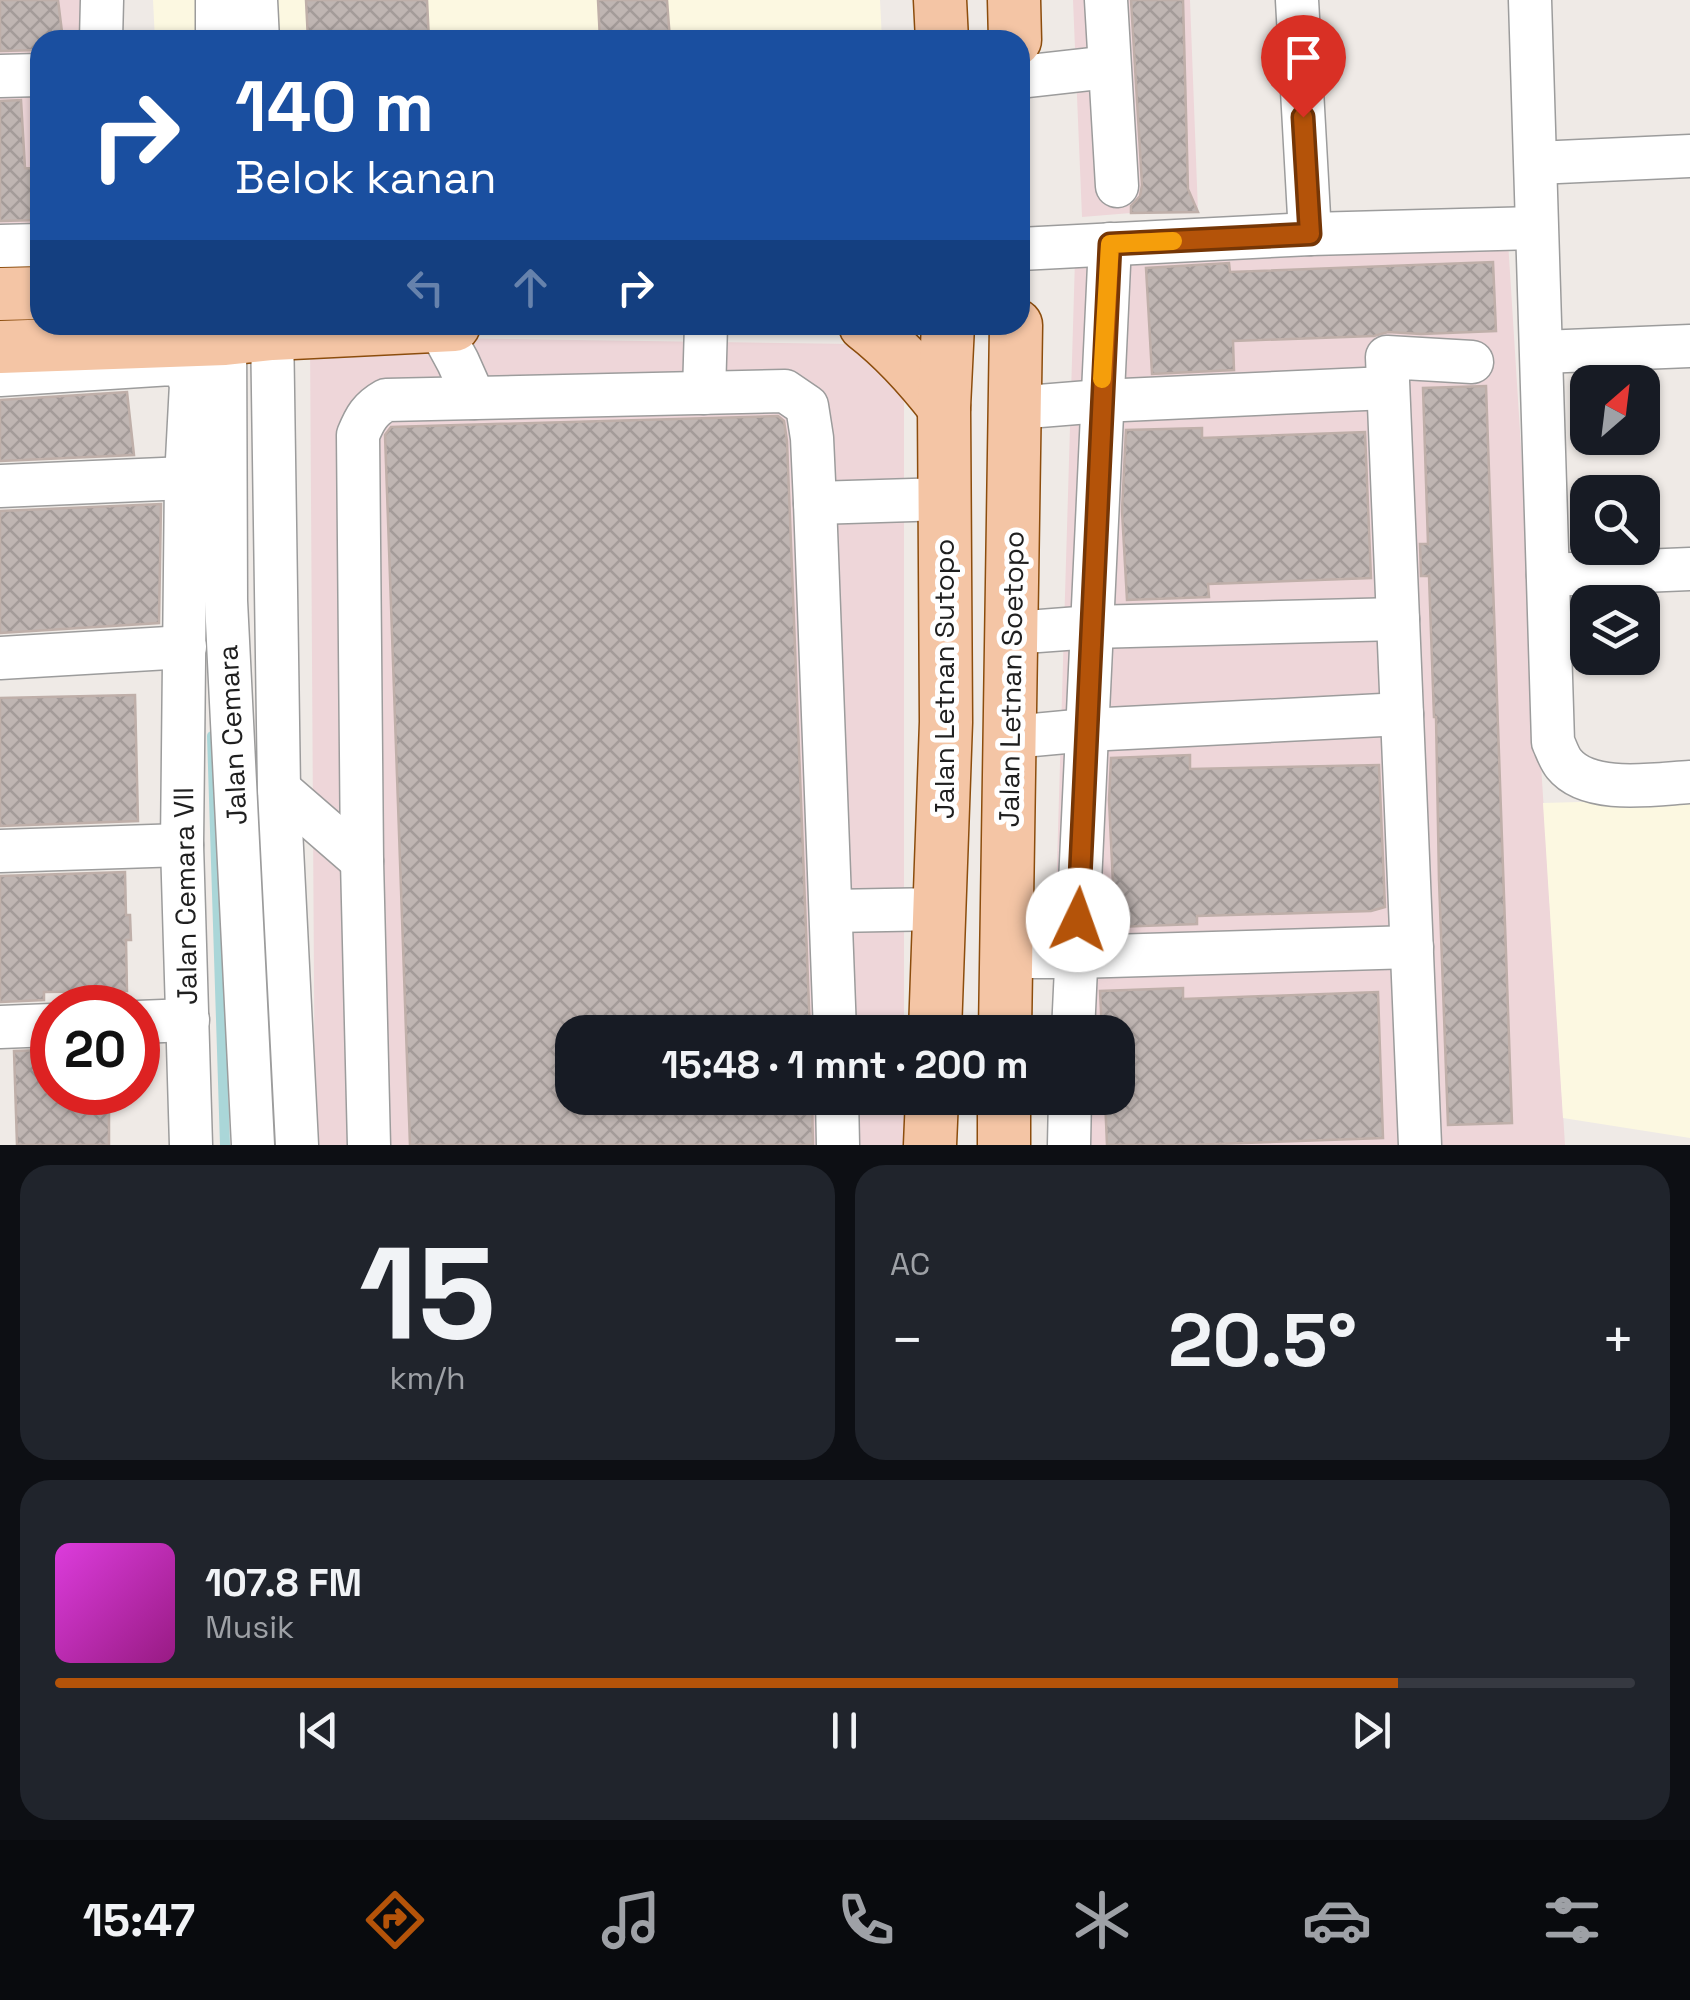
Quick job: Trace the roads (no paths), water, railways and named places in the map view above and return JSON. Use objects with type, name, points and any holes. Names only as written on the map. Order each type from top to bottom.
[{"type":"main road","points":[[940,0],[942,30]]},
{"type":"main road","points":[[1014,0],[1015,30]]},
{"type":"main road","points":[[0,294],[30,292]]},
{"type":"main road","points":[[0,348],[190,335]]},
{"type":"main road","points":[[878,335],[914,368],[944,407]]},
{"type":"main road","name":"Jalan Letnan Sutopo","points":[[936,1015],[946,722],[944,407],[948,335]]},
{"type":"main road","name":"Jalan Letnan Soetopo","points":[[1004,1015],[1016,335]]},
{"type":"main road","points":[[930,1145],[931,1115]]},
{"type":"main road","points":[[1004,1115],[1004,1145]]},
{"type":"street","points":[[101,30],[102,0]]},
{"type":"street","points":[[216,0],[217,30]]},
{"type":"street","points":[[256,0],[258,30]]},
{"type":"street","points":[[1106,0],[1117,186]]},
{"type":"street","points":[[1297,0],[1310,234]]},
{"type":"street","points":[[1530,0],[1553,742],[1565,766],[1588,780],[1614,786],[1690,782]]},
{"type":"street","points":[[1030,77],[1109,66]]},
{"type":"street","points":[[0,76],[30,74]]},
{"type":"street","points":[[1536,163],[1690,156]]},
{"type":"street","points":[[1030,250],[1310,234],[1536,228]]},
{"type":"street","points":[[1074,1015],[1110,244]]},
{"type":"street","points":[[0,246],[30,245]]},
{"type":"street","name":"Jalan Cemara","points":[[248,335],[280,789],[297,1145]]},
{"type":"street","name":"Jalan Cemara","points":[[248,335],[226,600],[253,1145]]},
{"type":"street","points":[[443,335],[474,398]]},
{"type":"street","points":[[704,393],[706,335]]},
{"type":"street","points":[[1542,352],[1690,346]]},
{"type":"street","points":[[1420,1145],[1387,357],[1472,362]]},
{"type":"street","name":"Jalan Cemara VII","points":[[0,374],[171,364],[185,369],[191,384],[186,478],[182,845],[190,1145]]},
{"type":"street","points":[[1015,408],[1388,388]]},
{"type":"street","points":[[368,1145],[358,434],[364,418],[386,400],[785,391],[807,406],[815,503],[835,1015]]},
{"type":"street","points":[[0,486],[186,478]]},
{"type":"street","points":[[815,503],[945,499]]},
{"type":"street","points":[[1548,575],[1690,570]]},
{"type":"street","points":[[1012,633],[1092,627],[1398,619]]},
{"type":"street","points":[[0,658],[185,647]]},
{"type":"street","points":[[1011,738],[1086,730],[1402,714]]},
{"type":"street","points":[[280,789],[362,861]]},
{"type":"street","points":[[0,852],[182,845]]},
{"type":"street","points":[[832,911],[940,909]]},
{"type":"street","points":[[1005,957],[1412,947]]},
{"type":"street","points":[[160,1021],[188,1020]]},
{"type":"street","points":[[0,1027],[30,1026]]},
{"type":"street","points":[[837,1115],[838,1145]]},
{"type":"street","points":[[1069,1145],[1070,1115]]},
{"type":"waterway","points":[[212,736],[225,1145]]}]
